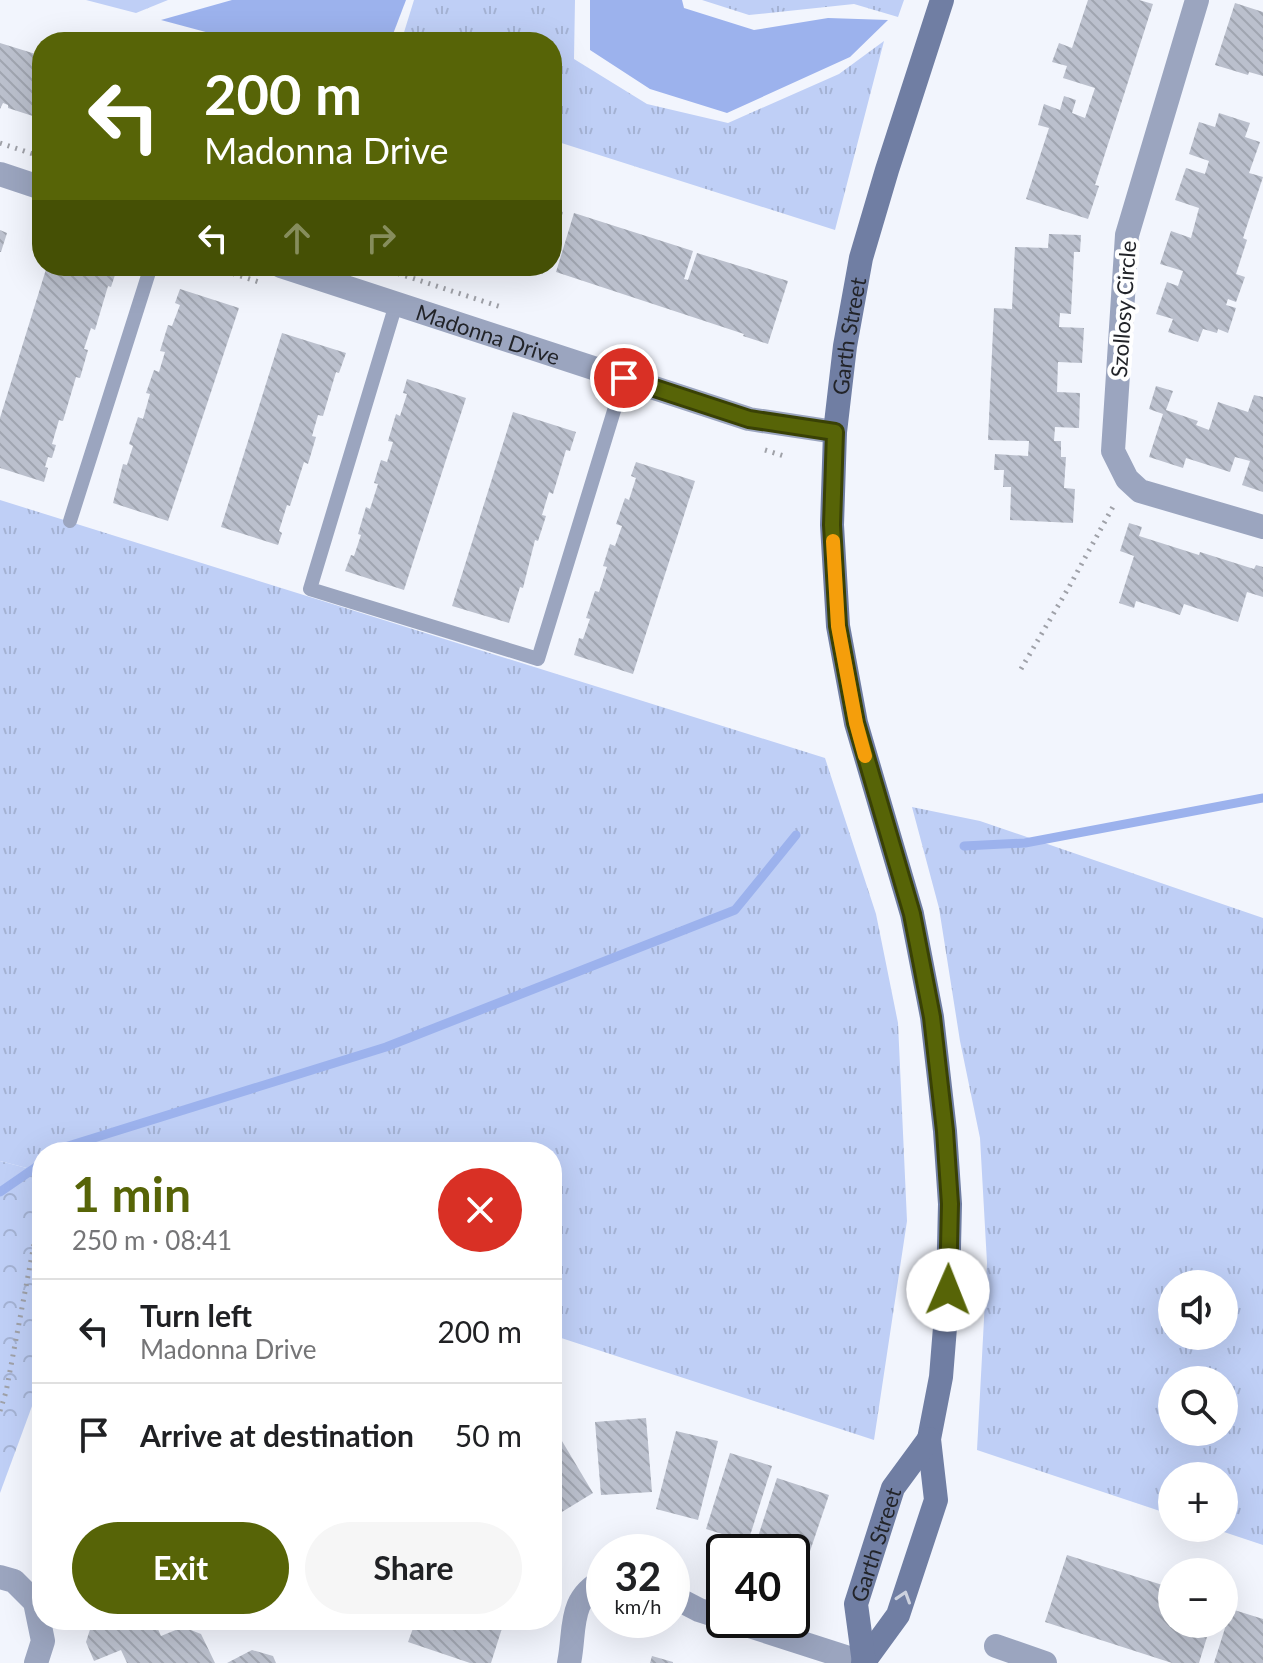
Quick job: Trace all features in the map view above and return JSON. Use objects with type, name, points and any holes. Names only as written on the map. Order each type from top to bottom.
[{"type":"street","name":"Garth Street","points":[[864,1663],[898,1615],[936,1500],[929,1439],[941,1377],[948,1290],[950,1204],[932,1017],[912,914],[856,723],[838,626],[832,525],[835,432],[845,346],[861,258],[942,0]]},
{"type":"street","name":"Szollosy Circle","points":[[1127,479],[1113,451],[1127,235],[1197,0]]},
{"type":"street","points":[[0,174],[32,185]]},
{"type":"street","name":"Madonna Drive","points":[[311,276],[749,419],[835,432]]},
{"type":"street","points":[[1127,479],[1140,491],[1263,527]]},
{"type":"street","name":"Garth Street","points":[[864,1663],[856,1604],[893,1488],[929,1439]]},
{"type":"street","points":[[0,1577],[14,1581],[32,1594]]},
{"type":"street","points":[[569,1663],[576,1609],[586,1593]]},
{"type":"street","points":[[36,1663],[43,1641],[42,1630]]},
{"type":"street","points":[[787,1638],[864,1663]]},
{"type":"street","points":[[996,1646],[1045,1663]]},
{"type":"lane","points":[[70,521],[148,276]]},
{"type":"lane","points":[[396,304],[310,589],[538,659],[624,378]]},
{"type":"path","points":[[0,143],[32,154]]},
{"type":"path","points":[[1021,669],[1127,479]]},
{"type":"path","points":[[0,1411],[32,1255]]},
{"type":"green space","points":[[86,0],[168,0],[136,13]]},
{"type":"green space","points":[[414,0],[575,0],[574,59],[647,104],[728,123],[839,74],[884,41],[835,230],[562,143],[562,32],[404,32]]},
{"type":"green space","points":[[702,0],[904,0],[898,17],[854,4],[749,15]]},
{"type":"green space","points":[[0,500],[825,758],[876,914],[898,1023],[907,1221],[874,1440],[562,1338],[562,1142],[32,1142],[32,1169],[0,1161]]},
{"type":"green space","points":[[912,807],[980,821],[1263,918],[1263,1545],[1238,1537],[1238,1462],[1158,1462],[1158,1510],[977,1450],[987,1263],[980,1138],[960,1041],[939,908]]},
{"type":"green space","points":[[0,1161],[32,1169],[32,1406],[0,1493]]},
{"type":"shaded area","points":[[232,0],[406,0],[394,32],[206,32],[161,20]]},
{"type":"shaded area","points":[[590,0],[682,0],[684,8],[754,30],[828,18],[888,20],[850,57],[727,113],[650,89],[590,50]]},
{"type":"building","points":[[1088,0],[1139,0],[1153,4],[1095,185],[1099,186],[1088,219],[1026,199],[1049,128],[1038,125],[1044,104],[1060,110],[1064,96],[1076,100],[1072,113],[1085,118],[1095,88],[1063,78],[1067,66],[1052,62],[1059,43],[1072,48]]},
{"type":"building","points":[[1235,3],[1263,12],[1263,76],[1215,65]]},
{"type":"building","points":[[0,43],[32,53],[32,116],[8,108],[3,103],[0,109]]},
{"type":"building","points":[[1219,113],[1250,123],[1245,137],[1260,142],[1249,173],[1263,177],[1243,238],[1247,240],[1236,274],[1245,277],[1236,302],[1228,299],[1226,305],[1236,308],[1228,333],[1203,329],[1198,342],[1168,332],[1173,319],[1156,314],[1167,282],[1178,286],[1183,271],[1160,264],[1171,231],[1191,238],[1199,208],[1175,200],[1186,168],[1205,174],[1209,161],[1189,154],[1199,122],[1215,127]]},
{"type":"building","points":[[574,213],[693,251],[684,279],[688,280],[697,253],[788,281],[768,344],[562,274],[562,252]]},
{"type":"building","points":[[0,230],[7,233],[1,252],[0,252]]},
{"type":"building","points":[[1049,234],[1081,235],[1080,252],[1074,252],[1071,314],[1060,313],[1059,327],[1084,328],[1082,363],[1058,362],[1057,392],[1080,393],[1079,428],[1055,427],[1054,441],[1061,441],[1061,457],[1066,457],[1064,488],[1075,489],[1073,523],[1010,520],[1011,487],[1003,487],[1004,470],[994,470],[995,454],[1028,456],[1029,441],[988,440],[994,308],[1012,309],[1015,247],[1048,248]]},
{"type":"building","points":[[44,276],[115,276],[111,287],[108,286],[95,330],[91,328],[80,378],[76,377],[63,421],[59,420],[52,444],[56,445],[52,458],[48,457],[44,482],[0,468],[0,418]]},
{"type":"building","points":[[180,289],[239,308],[168,521],[113,503],[123,464],[127,465],[133,446],[129,444],[138,417],[143,419],[150,394],[146,393],[154,370],[159,372],[165,352],[160,351],[168,325],[172,326],[180,305],[175,303]]},
{"type":"building","points":[[282,333],[346,353],[339,373],[336,372],[323,416],[318,415],[312,436],[316,437],[308,464],[304,462],[290,506],[287,505],[278,545],[221,527]]},
{"type":"building","points":[[407,379],[466,398],[404,590],[345,571],[361,535],[358,534],[366,507],[370,509],[381,460],[387,462],[393,442],[388,441],[396,414],[400,416],[407,394],[403,393]]},
{"type":"building","points":[[1156,386],[1173,391],[1166,410],[1198,421],[1196,425],[1209,430],[1218,402],[1248,412],[1254,395],[1263,397],[1263,492],[1242,485],[1250,461],[1235,457],[1230,472],[1186,458],[1183,468],[1149,457],[1163,414],[1149,409]]},
{"type":"building","points":[[513,412],[576,432],[570,451],[566,450],[553,494],[549,492],[542,515],[546,516],[538,541],[535,540],[523,588],[520,587],[509,623],[452,606]]},
{"type":"building","points":[[636,462],[695,481],[633,674],[574,655],[590,619],[586,618],[595,591],[599,592],[610,544],[615,546],[622,526],[616,524],[625,498],[629,500],[636,478],[631,476]]},
{"type":"building","points":[[1129,523],[1142,527],[1139,536],[1254,569],[1256,565],[1263,567],[1263,597],[1247,592],[1238,622],[1184,604],[1180,615],[1136,601],[1134,608],[1119,603],[1134,556],[1120,551]]},
{"type":"building","points":[[646,1418],[652,1492],[601,1495],[595,1422]]},
{"type":"building","points":[[676,1431],[718,1441],[698,1520],[656,1509]]},
{"type":"building","points":[[562,1441],[593,1493],[562,1512]]},
{"type":"building","points":[[730,1453],[772,1466],[751,1534],[722,1534],[706,1529]]},
{"type":"building","points":[[777,1478],[829,1495],[810,1551],[810,1534],[759,1534]]},
{"type":"building","points":[[1067,1555],[1158,1584],[1158,1638],[1207,1638],[1199,1663],[1172,1663],[1045,1622]]},
{"type":"building","points":[[1238,1611],[1263,1619],[1263,1663],[1214,1663],[1222,1638],[1238,1638]]},
{"type":"building","points":[[90,1630],[158,1630],[161,1636],[176,1630],[191,1630],[201,1634],[215,1663],[127,1663],[121,1650],[94,1661],[86,1642]]},
{"type":"building","points":[[412,1630],[501,1630],[491,1663],[470,1663],[408,1642]]},
{"type":"building","points":[[252,1650],[273,1656],[276,1663],[227,1663]]},
{"type":"building","points":[[652,1656],[673,1662],[673,1663],[650,1663]]},
{"type":"waterway","points":[[964,846],[1025,843],[1263,798]]},
{"type":"waterway","points":[[81,1142],[386,1047],[735,910],[796,835]]},
{"type":"waterway","points":[[0,1192],[32,1170]]},
{"type":"slow traffic","points":[[833,541],[838,626],[865,756]]},
{"type":"route","points":[[624,378],[749,419],[835,432],[832,525],[838,626],[856,723],[912,914],[932,1017],[950,1204],[948,1290]]}]
